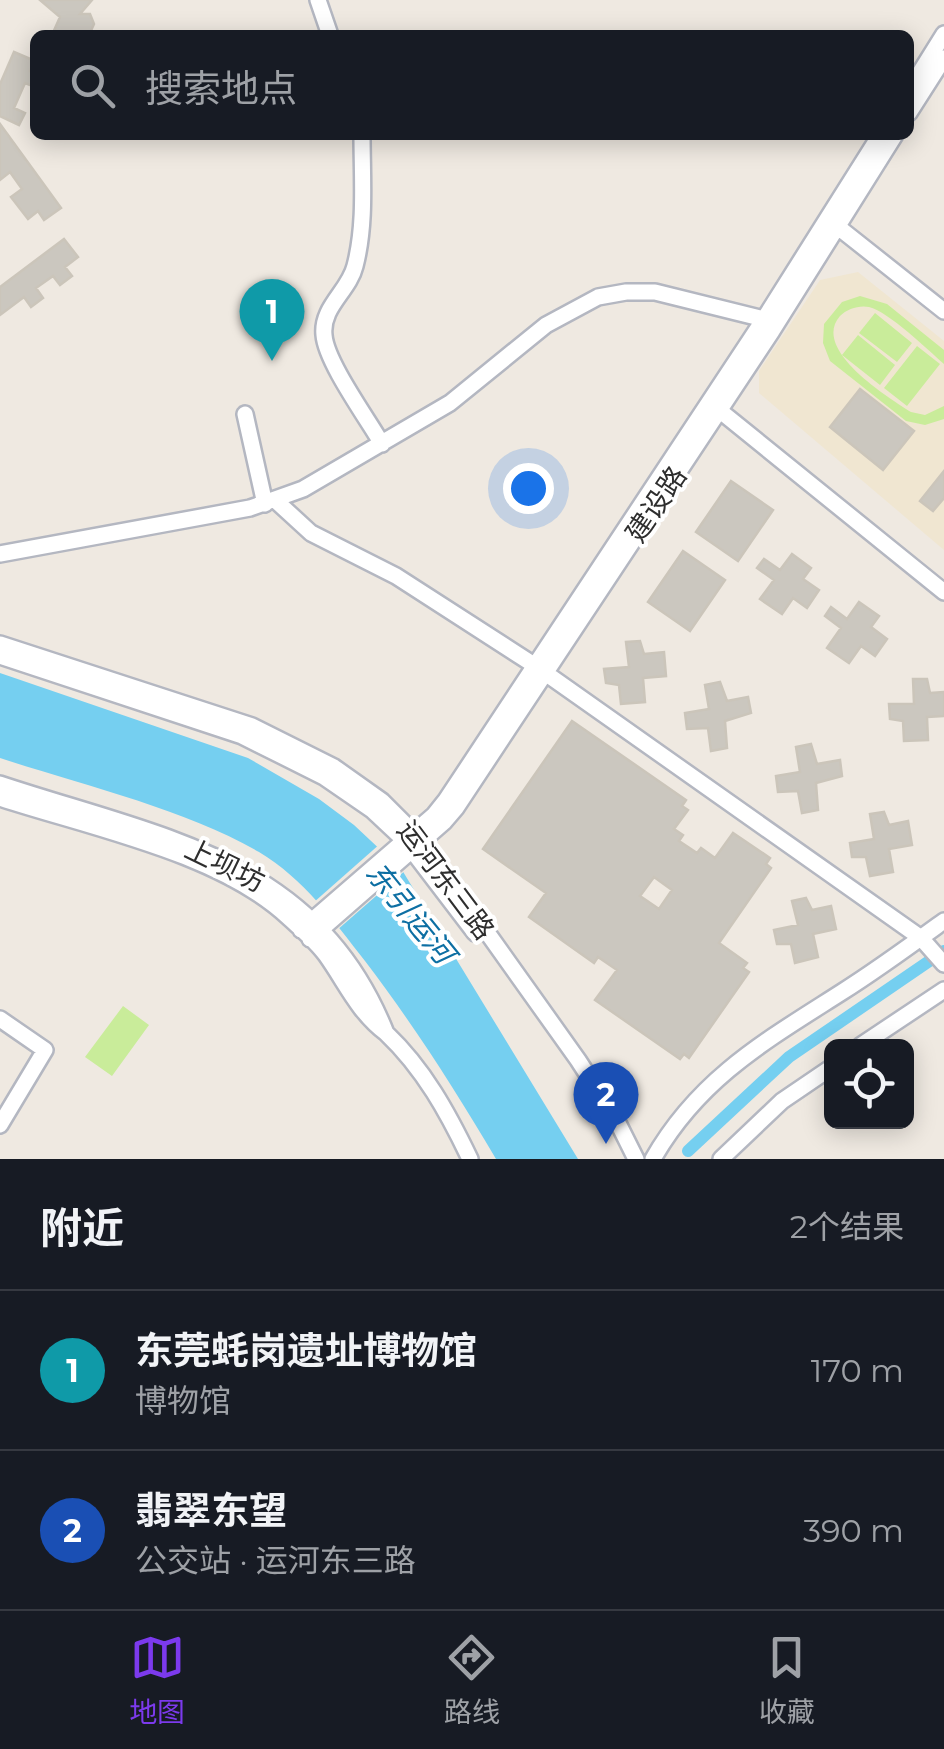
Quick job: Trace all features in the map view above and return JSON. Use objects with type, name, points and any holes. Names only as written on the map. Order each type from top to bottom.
[{"type":"street","points":[[318,0],[328,30]]},
{"type":"street","points":[[914,82],[944,34]]},
{"type":"street","points":[[914,105],[944,58]]},
{"type":"street","points":[[362,140],[362,231],[356,266],[330,308],[323,332],[332,358],[382,444]]},
{"type":"street","name":"建设路","points":[[315,926],[456,808],[540,668],[877,140]]},
{"type":"street","name":"建设路","points":[[540,668],[719,410],[892,140]]},
{"type":"street","points":[[838,227],[944,311]]},
{"type":"street","points":[[0,554],[270,502],[319,481],[450,403],[558,316],[598,297],[656,292],[764,320]]},
{"type":"street","points":[[719,410],[944,592]]},
{"type":"street","points":[[245,414],[270,502],[322,540],[396,576],[540,668],[926,944],[944,964]]},
{"type":"street","name":"运河东三路","points":[[0,644],[280,738],[360,784],[578,1060],[615,1116],[636,1159]]},
{"type":"street","name":"运河东三路","points":[[0,656],[242,736],[350,794],[408,845],[571,1066],[626,1159]]},
{"type":"street","name":"上坝坊","points":[[0,784],[220,858],[278,890],[333,944],[376,1010],[386,1034],[416,1065],[436,1094],[470,1159]]},
{"type":"street","name":"上坝坊","points":[[0,798],[211,869],[315,926]]},
{"type":"street","points":[[653,1159],[698,1097],[746,1054],[926,944],[944,922]]},
{"type":"street","points":[[870,1039],[944,990]]},
{"type":"street","points":[[0,1018],[45,1050],[0,1125]]},
{"type":"street","points":[[720,1159],[782,1101],[824,1072]]},
{"type":"shaded area","points":[[858,272],[944,341],[944,550],[759,393],[759,371],[820,280]]},
{"type":"green space","points":[[860,296],[887,304],[944,350],[944,364],[897,323],[865,307],[853,308],[840,316],[834,329],[835,343],[843,357],[870,383],[911,412],[925,415],[944,406],[944,419],[925,425],[906,421],[830,361],[823,343],[824,324],[842,302]]},
{"type":"green space","points":[[875,313],[912,343],[897,362],[859,333]]},
{"type":"green space","points":[[858,335],[895,365],[880,385],[842,355]]},
{"type":"green space","points":[[917,346],[940,364],[907,406],[884,388]]},
{"type":"green space","points":[[123,1006],[149,1025],[112,1076],[85,1057]]},
{"type":"water","name":"东引运河","points":[[0,673],[248,758],[319,799],[354,825],[402,870],[578,1159],[496,1159],[434,1058],[383,985],[317,901],[275,863],[230,837],[166,810],[0,758]]},
{"type":"pier","points":[[381,843],[407,869],[336,931],[313,903]]},
{"type":"building","points":[[40,0],[92,0],[80,14],[90,14],[94,24],[91,30],[54,30],[60,17]]},
{"type":"building","points":[[14,52],[30,59],[30,85],[25,83],[14,108],[25,113],[19,125],[0,116],[0,84]]},
{"type":"building","points":[[0,124],[61,208],[44,220],[38,211],[28,219],[11,197],[22,189],[10,172],[0,180]]},
{"type":"building","points":[[64,239],[78,257],[65,267],[72,276],[60,285],[53,276],[36,288],[43,298],[31,307],[24,297],[0,315],[0,287]]},
{"type":"building","points":[[860,389],[914,431],[883,470],[830,427]]},
{"type":"building","points":[[944,471],[944,498],[933,511],[920,501]]},
{"type":"building","points":[[731,481],[773,510],[738,561],[696,532]]},
{"type":"building","points":[[683,551],[725,580],[690,631],[648,602]]},
{"type":"building","points":[[792,554],[811,568],[803,579],[819,590],[807,608],[793,598],[782,614],[760,599],[774,580],[757,568],[764,559],[780,570]]},
{"type":"building","points":[[859,602],[879,616],[871,627],[887,639],[875,656],[861,646],[849,663],[827,648],[841,628],[825,616],[831,607],[847,619]]},
{"type":"building","points":[[640,641],[644,654],[664,652],[666,676],[643,678],[645,702],[621,704],[619,685],[606,683],[604,669],[629,667],[626,642]]},
{"type":"building","points":[[913,679],[927,679],[930,693],[944,692],[944,716],[927,717],[928,740],[904,741],[903,721],[890,719],[889,704],[914,704]]},
{"type":"building","points":[[720,682],[727,701],[748,697],[751,713],[725,721],[727,748],[711,751],[708,728],[687,729],[685,713],[709,709],[705,685]]},
{"type":"building","points":[[572,721],[686,800],[682,806],[688,810],[674,829],[683,835],[679,841],[697,853],[701,848],[715,858],[733,833],[770,858],[766,864],[771,868],[719,943],[747,963],[743,968],[749,972],[689,1058],[684,1054],[680,1059],[595,1000],[617,970],[598,957],[594,963],[529,917],[546,893],[483,849]],"holes":[[[654,877],[672,890],[659,909],[640,896]]]},
{"type":"building","points":[[811,744],[817,764],[840,760],[842,776],[816,783],[818,810],[802,813],[798,791],[778,792],[776,776],[800,772],[796,747]]},
{"type":"building","points":[[884,812],[889,825],[908,821],[912,845],[889,849],[893,872],[870,876],[866,857],[852,857],[850,843],[874,839],[870,814]]},
{"type":"building","points":[[806,898],[812,910],[831,906],[836,929],[813,934],[818,957],[795,963],[791,944],[777,944],[774,930],[798,925],[792,901]]},
{"type":"waterway","points":[[688,1151],[789,1057],[944,951]]},
{"type":"place","name":"东莞蚝岗遗址博物馆","points":[[272,361]]},
{"type":"place","name":"翡翠东望","points":[[606,1144]]}]
